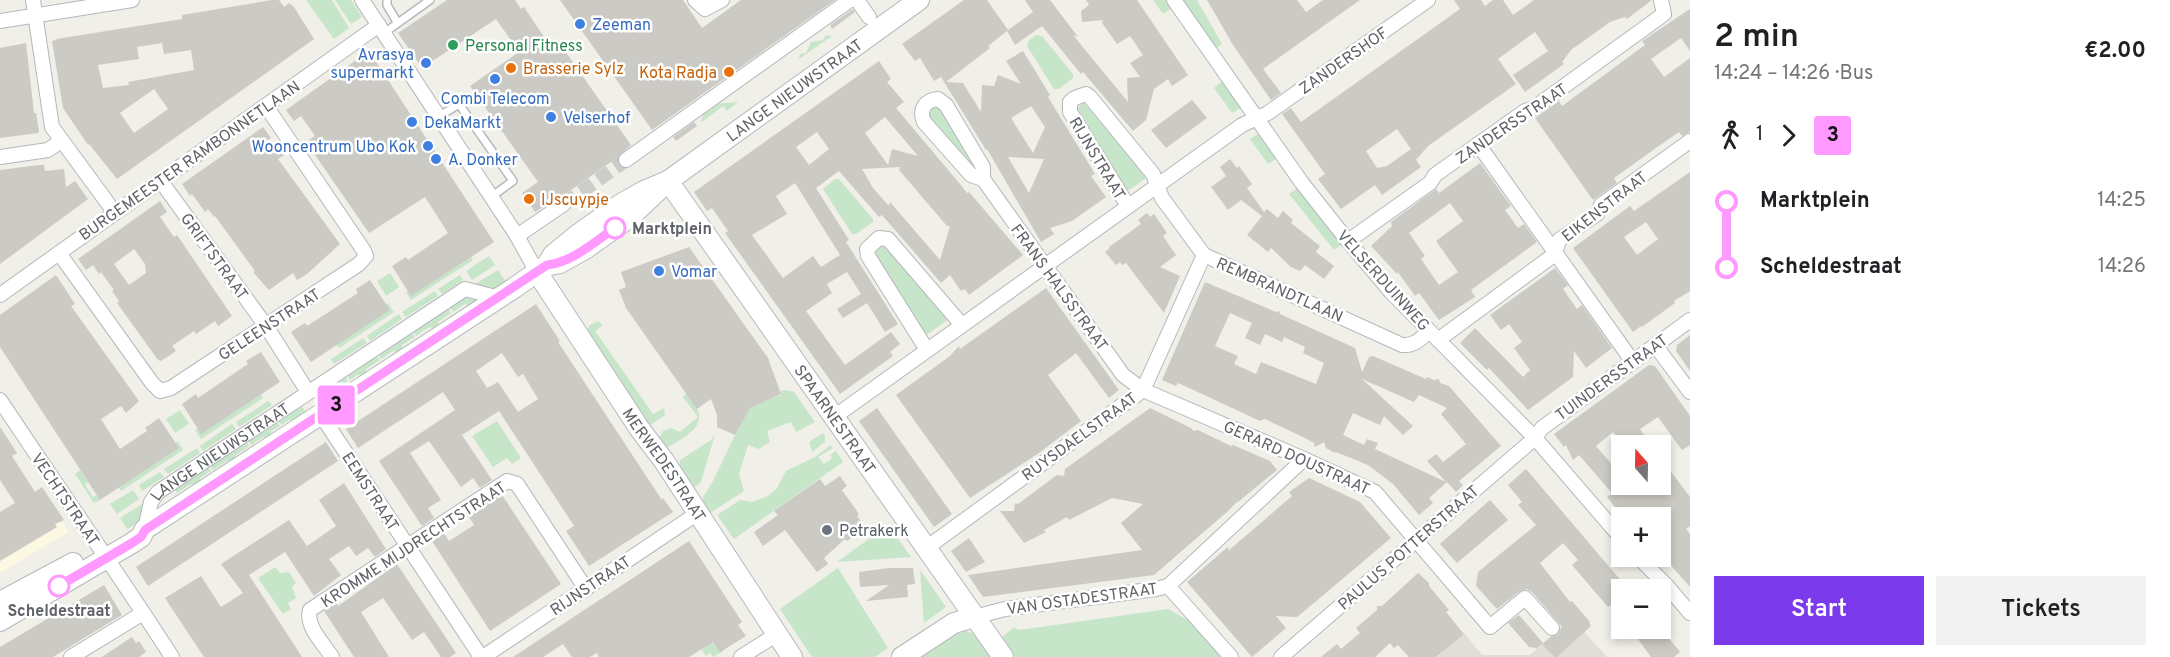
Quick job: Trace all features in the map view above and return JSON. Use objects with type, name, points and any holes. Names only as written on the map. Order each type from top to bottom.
[{"type":"street","points":[[33,0],[52,127],[115,213]]},
{"type":"street","points":[[0,21],[132,0]]},
{"type":"street","points":[[363,0],[517,236],[542,268]]},
{"type":"street","points":[[695,0],[705,9],[722,0]]},
{"type":"street","points":[[626,160],[850,0]]},
{"type":"street","points":[[856,0],[868,17]]},
{"type":"street","name":"LANGE NIEUWSTRAAT","points":[[0,602],[141,537],[148,528],[499,298],[542,268],[553,255],[612,211],[644,191],[668,181],[919,0]]},
{"type":"street","name":"VELSERDUINWEG","points":[[1174,0],[1302,183],[1348,241],[1433,335],[1535,438],[1611,526]]},
{"type":"street","name":"ZANDERSHOF","points":[[1257,118],[1268,113],[1428,0]]},
{"type":"street","name":"ZANDERSSTRAAT","points":[[1348,241],[1430,183],[1435,175],[1478,144],[1525,111],[1534,108],[1664,14],[1661,0]]},
{"type":"street","name":"BURGEMEESTER RAMBONNETLAAN","points":[[0,295],[160,180],[381,29]]},
{"type":"street","name":"RIJNSTRAAT","points":[[1128,206],[1070,111],[1070,102],[1075,98],[1086,94],[1090,98],[1153,174],[1158,186]]},
{"type":"street","name":"FRANS HALSSTRAAT","points":[[983,179],[971,175],[924,122],[921,116],[927,103],[938,99],[946,105],[983,167],[983,179],[1123,375],[1143,390]]},
{"type":"street","name":"GELEENSTRAAT","points":[[59,253],[152,384],[160,391],[171,388],[360,264],[366,256],[362,246],[266,106]]},
{"type":"street","name":"RIJNSTRAAT","points":[[834,417],[1242,125],[1257,118]]},
{"type":"street","points":[[0,157],[48,150],[61,141]]},
{"type":"street","name":"EIKENSTRAAT","points":[[1433,335],[1555,254],[1559,240],[1597,214],[1601,205],[1690,141]]},
{"type":"street","points":[[1478,144],[1633,362]]},
{"type":"street","name":"GRIFTSTRAAT","points":[[160,180],[266,326],[308,392]]},
{"type":"street","name":"SPAARNESTRAAT","points":[[668,181],[1003,657]]},
{"type":"street","name":"REMBRANDTLAAN","points":[[1158,186],[1162,198],[1204,255],[1402,345],[1410,346],[1433,335]]},
{"type":"street","points":[[517,236],[564,204]]},
{"type":"street","points":[[927,350],[868,256],[867,249],[879,238],[888,239],[962,325]]},
{"type":"street","name":"RUYSDAELSTRAAT","points":[[925,549],[1143,390],[1204,255]]},
{"type":"street","name":"MERWEDESTRAAT","points":[[542,268],[639,428],[664,461],[792,657]]},
{"type":"street","name":"LANGE NIEUWSTRAAT","points":[[148,528],[147,520],[151,502],[158,492],[465,289],[499,298]]},
{"type":"street","name":"TUINDERSSTRAAT","points":[[1535,438],[1542,428],[1690,320]]},
{"type":"street","points":[[1655,345],[1690,392]]},
{"type":"street","name":"GERARD DOUSTRAAT","points":[[1143,390],[1376,492],[1490,627],[1525,598],[1552,628]]},
{"type":"street","name":"VECHTSTRAAT","points":[[0,400],[172,657]]},
{"type":"street","name":"EEMSTRAAT","points":[[321,415],[482,657]]},
{"type":"street","name":"PAULUS POTTERSTRAAT","points":[[1281,657],[1535,438]]},
{"type":"street","points":[[1168,586],[1304,459]]},
{"type":"street","name":"KROMME MIJDRECHTSTRAAT","points":[[332,657],[311,625],[310,610],[503,482],[511,481],[517,484],[586,589]]},
{"type":"street","name":"RIJNSTRAAT","points":[[482,657],[698,513]]},
{"type":"street","name":"LANGE NIEUWSTRAAT","points":[[0,621],[103,553]]},
{"type":"street","points":[[1647,567],[1690,613]]},
{"type":"street","name":"VAN OSTADESTRAAT","points":[[974,616],[1005,609],[1168,586],[1231,657]]},
{"type":"street","points":[[71,657],[91,652],[143,613]]},
{"type":"street","points":[[902,657],[954,623],[974,616]]},
{"type":"street","points":[[741,657],[777,633]]},
{"type":"lane","points":[[387,0],[387,5],[397,22]]},
{"type":"lane","points":[[381,29],[397,22],[430,0]]},
{"type":"lane","points":[[438,117],[459,104],[513,181],[491,197]]},
{"type":"shaded area","points":[[59,517],[69,532],[0,573],[0,552]]},
{"type":"shaded area","points":[[1571,618],[1607,657],[1437,657],[1464,633],[1482,655],[1530,655]]},
{"type":"green space","points":[[306,0],[332,0],[349,28],[334,39]]},
{"type":"green space","points":[[335,0],[351,0],[362,17],[351,24]]},
{"type":"green space","points":[[1153,0],[1166,0],[1172,8],[1163,14]]},
{"type":"green space","points":[[1182,0],[1197,0],[1222,44],[1215,49]]},
{"type":"green space","points":[[826,35],[832,36],[799,59],[800,54],[806,53],[811,42],[823,40]]},
{"type":"green space","points":[[1036,35],[1042,36],[1073,74],[1073,78],[1059,89],[1054,89],[1027,46],[1029,40]]},
{"type":"green space","points":[[1223,81],[1241,108],[1232,113],[1214,88]]},
{"type":"green space","points":[[738,102],[727,111],[723,106],[702,122],[705,110],[711,110],[714,104]]},
{"type":"green space","points":[[1084,103],[1145,175],[1145,179],[1129,190],[1125,189],[1079,112],[1077,108]]},
{"type":"green space","points":[[933,108],[941,110],[973,163],[969,165],[930,117],[929,113]]},
{"type":"green space","points":[[1258,134],[1276,159],[1268,164],[1250,139]]},
{"type":"green space","points":[[835,179],[839,179],[873,219],[873,222],[856,234],[852,234],[823,189]]},
{"type":"green space","points":[[1298,188],[1342,244],[1334,250],[1289,194]]},
{"type":"green space","points":[[881,246],[886,247],[947,318],[928,334],[925,333],[875,253],[876,249]]},
{"type":"green space","points":[[489,256],[495,265],[472,280],[466,271]]},
{"type":"green space","points":[[471,257],[473,260],[411,300],[406,292]]},
{"type":"green space","points":[[498,270],[506,282],[495,289],[478,287],[475,284]]},
{"type":"green space","points":[[390,273],[399,287],[386,296],[377,281]]},
{"type":"green space","points":[[460,275],[463,280],[442,294],[438,289]]},
{"type":"green space","points":[[435,291],[438,296],[406,317],[402,312]]},
{"type":"green space","points":[[466,297],[477,299],[480,302],[473,307],[465,304],[453,312],[449,305]]},
{"type":"green space","points":[[388,303],[394,312],[339,348],[337,345]]},
{"type":"green space","points":[[447,306],[451,313],[438,322],[438,329],[429,327],[416,336],[412,329]]},
{"type":"green space","points":[[399,314],[402,319],[370,341],[367,336]]},
{"type":"green space","points":[[598,321],[603,325],[595,331],[653,414],[664,408],[665,415],[649,426],[586,332],[590,325]]},
{"type":"green space","points":[[410,330],[415,337],[402,345],[402,353],[393,351],[381,359],[377,352]]},
{"type":"green space","points":[[363,338],[367,343],[334,364],[331,359]]},
{"type":"green space","points":[[375,354],[380,360],[366,369],[366,376],[358,375],[350,380],[346,373]]},
{"type":"green space","points":[[344,374],[348,381],[340,386],[340,394],[326,403],[318,391]]},
{"type":"green space","points":[[780,391],[794,392],[815,422],[796,432],[791,422],[767,431],[770,442],[759,449],[748,445],[739,474],[744,491],[707,515],[704,511],[703,497],[747,410],[755,404],[781,395]]},
{"type":"green space","points":[[686,393],[697,408],[699,420],[692,431],[664,450],[659,438],[663,431],[671,428],[680,432],[698,417],[683,397]]},
{"type":"green space","points":[[261,394],[263,398],[201,439],[195,430],[198,428],[202,433]]},
{"type":"green space","points":[[268,401],[272,405],[239,427],[236,422]]},
{"type":"green space","points":[[300,403],[308,415],[297,423],[289,420],[281,425],[277,418]]},
{"type":"green space","points":[[180,410],[189,424],[175,433],[166,419]]},
{"type":"green space","points":[[275,420],[280,426],[271,431],[271,439],[263,437],[251,445],[247,438]]},
{"type":"green space","points":[[497,421],[521,458],[512,464],[507,458],[493,467],[472,436]]},
{"type":"green space","points":[[232,424],[236,429],[203,451],[200,446]]},
{"type":"green space","points":[[823,433],[825,442],[812,452],[809,442]]},
{"type":"green space","points":[[715,434],[701,482],[691,490],[679,470],[680,460],[711,440]]},
{"type":"green space","points":[[245,440],[249,446],[236,455],[235,462],[227,461],[213,470],[209,463]]},
{"type":"green space","points":[[178,441],[183,450],[121,491],[119,487],[179,448],[175,443]]},
{"type":"green space","points":[[831,445],[833,448],[818,457],[824,464],[832,458],[830,455],[836,451],[843,462],[734,539],[717,515],[740,500],[752,502],[768,496],[777,488],[786,471],[815,457]]},
{"type":"green space","points":[[197,448],[200,453],[168,474],[164,469]]},
{"type":"green space","points":[[207,464],[211,471],[200,478],[200,486],[191,484],[177,493],[173,487]]},
{"type":"green space","points":[[80,470],[88,482],[85,485],[93,497],[97,495],[100,500],[94,503],[75,474]]},
{"type":"green space","points":[[160,472],[164,477],[142,491],[139,485]]},
{"type":"green space","points":[[133,490],[139,499],[117,514],[110,504]]},
{"type":"green space","points":[[142,504],[143,512],[140,519],[127,529],[120,518]]},
{"type":"green space","points":[[888,525],[911,557],[837,562]]},
{"type":"green space","points":[[275,567],[280,573],[289,572],[296,583],[292,587],[296,598],[288,603],[291,609],[283,614],[258,578]]},
{"type":"green space","points":[[838,568],[888,648],[875,657],[812,657],[780,609]]},
{"type":"green space","points":[[920,570],[946,607],[924,623]]},
{"type":"green space","points":[[1168,609],[1193,623],[1222,657],[1015,657],[1001,638],[1014,627],[1019,630]]},
{"type":"green space","points":[[962,629],[975,634],[992,657],[913,657]]},
{"type":"green space","points":[[712,642],[720,653],[713,657],[710,653],[706,656],[701,649]]},
{"type":"building","points":[[279,0],[284,7],[289,3],[294,7],[314,39],[117,179],[88,145],[63,108],[52,41],[182,19],[182,15]],"holes":[[[162,43],[164,54],[191,50],[194,70],[128,82],[129,85],[103,88],[98,65],[139,59],[137,47]],[[154,89],[168,109],[134,133],[120,113]]]},
{"type":"building","name":"Velserhof","points":[[447,0],[515,0],[521,9],[524,7],[550,46],[558,41],[631,145],[618,157],[564,195],[535,212],[522,193],[538,182],[470,86],[519,52],[496,19],[422,68],[398,33]]},
{"type":"building","points":[[560,0],[683,0],[702,28],[741,0],[835,0],[652,130]]},
{"type":"building","points":[[964,0],[987,0],[1008,30],[1033,12],[1025,0],[1050,0],[1078,37],[1073,35],[1128,102],[1127,78],[1140,77],[1130,63],[1143,55],[1130,36],[1117,44],[1102,23],[1103,20],[1082,22],[1081,11],[1089,5],[1086,0],[1137,0],[1188,75],[1172,86],[1168,79],[1154,89],[1146,120],[1133,131],[1083,72],[1081,74],[1042,26],[1015,45],[1007,31],[988,46],[990,48],[946,82],[963,83],[981,112],[982,85],[994,86],[998,75],[1021,84],[1006,61],[1023,51],[1050,95],[1048,97],[1095,174],[1091,176],[1106,197],[1072,221],[1050,228],[1054,234],[1041,242],[987,149],[941,77],[934,81],[920,58],[915,61],[902,44]],"holes":[[[1031,106],[1045,127],[1033,153],[1011,118]],[[1008,157],[1044,159],[1029,193]]]},
{"type":"building","points":[[1207,0],[1297,0],[1306,12],[1323,0],[1360,0],[1263,69],[1281,93],[1271,100],[1233,45]]},
{"type":"building","points":[[1454,0],[1481,0],[1485,6],[1493,0],[1503,0],[1513,15],[1534,0],[1652,0],[1627,19],[1625,17],[1610,22],[1572,49],[1562,62],[1564,64],[1525,92],[1513,75],[1548,51],[1535,32],[1498,59],[1516,84],[1428,146],[1416,160],[1421,167],[1382,195],[1375,185],[1341,209],[1318,179],[1325,174],[1282,114],[1291,108],[1301,122],[1460,9]],"holes":[[[1397,129],[1411,149],[1387,166],[1377,168],[1366,151]]]},
{"type":"building","points":[[853,9],[855,12],[832,29],[830,25]]},
{"type":"building","points":[[1690,9],[1690,51],[1681,38],[1651,59],[1664,77],[1690,58],[1690,132],[1682,136],[1679,132],[1663,143],[1614,178],[1617,183],[1593,200],[1535,118],[1559,101],[1562,106],[1645,45],[1642,41]]},
{"type":"building","points":[[26,43],[34,113],[36,113],[39,131],[0,138],[0,48]]},
{"type":"building","points":[[369,51],[494,242],[411,296],[392,266],[406,257],[408,260],[448,233],[425,197],[369,233],[306,142],[315,136],[301,116],[294,121],[286,110]]},
{"type":"building","points":[[879,61],[891,79],[887,82],[904,102],[896,108],[967,193],[969,192],[1023,255],[969,295],[965,289],[961,291],[950,275],[941,283],[882,215],[879,217],[839,171],[816,188],[849,240],[846,242],[898,324],[885,332],[867,303],[843,318],[837,309],[861,294],[847,272],[827,284],[832,293],[806,311],[845,365],[891,332],[900,344],[890,352],[893,356],[840,394],[725,233],[728,231],[712,208],[707,211],[694,192]],"holes":[[[885,117],[918,156],[892,149],[888,165],[865,133]],[[817,132],[829,149],[809,165],[796,147]],[[900,167],[899,170],[947,226],[950,226],[940,260],[890,202],[889,206],[873,188],[862,169]],[[795,183],[840,255],[821,267],[813,256],[783,278],[752,235],[787,214],[776,196]]]},
{"type":"building","points":[[1192,100],[1207,118],[1166,148],[1151,130]]},
{"type":"building","points":[[694,122],[697,126],[676,141],[673,137]]},
{"type":"building","points":[[263,127],[271,138],[266,141],[284,155],[278,159],[340,244],[307,274],[297,280],[293,273],[269,290],[253,272],[255,271],[215,216],[208,209],[205,212],[182,184]]},
{"type":"building","points":[[1230,159],[1237,168],[1239,166],[1252,184],[1247,188],[1264,212],[1267,209],[1278,218],[1283,211],[1293,220],[1291,223],[1320,246],[1316,252],[1334,266],[1324,279],[1305,265],[1300,271],[1291,267],[1271,248],[1268,252],[1247,235],[1262,216],[1241,200],[1228,210],[1211,187],[1226,176],[1220,167]]},
{"type":"building","points":[[1480,163],[1511,206],[1505,210],[1518,228],[1524,224],[1537,242],[1471,290],[1475,297],[1439,320],[1419,293],[1415,296],[1398,272],[1397,274],[1371,246],[1392,226],[1391,222],[1436,189],[1439,193]],"holes":[[[1450,203],[1463,221],[1436,241],[1458,272],[1439,285],[1421,259],[1425,256],[1409,233]]]},
{"type":"building","points":[[44,165],[45,171],[64,169],[66,187],[75,181],[88,199],[0,264],[0,170]]},
{"type":"building","points":[[1690,172],[1690,291],[1633,332],[1573,248],[1630,206],[1634,211]],"holes":[[[1646,222],[1658,239],[1637,255],[1624,237]]]},
{"type":"building","points":[[160,201],[167,212],[160,217],[174,237],[177,235],[232,316],[218,326],[215,321],[196,334],[194,331],[172,346],[176,351],[161,361],[158,360],[117,303],[119,301],[112,291],[114,290],[101,272],[99,274],[93,265],[86,270],[78,259]],"holes":[[[134,249],[145,264],[146,273],[129,285],[114,264]]]},
{"type":"building","points":[[1147,213],[1150,217],[1154,214],[1167,233],[1163,236],[1176,255],[1160,267],[1180,276],[1164,313],[1126,263],[1122,265],[1120,262],[1116,265],[1105,252],[1141,224],[1138,220]]},
{"type":"building","points":[[689,247],[768,358],[781,394],[750,408],[735,435],[717,427],[717,415],[711,399],[697,409],[626,308],[619,290],[626,287],[621,272]]},
{"type":"building","points":[[1555,268],[1568,285],[1563,289],[1577,309],[1582,305],[1612,348],[1586,368],[1574,351],[1573,377],[1528,410],[1489,368],[1487,370],[1460,343],[1475,328],[1523,377],[1530,370],[1514,348],[1522,342],[1509,324],[1501,330],[1490,315]]},
{"type":"building","points":[[56,275],[75,304],[71,306],[139,401],[126,413],[121,406],[101,419],[120,449],[147,431],[145,428],[159,418],[179,448],[100,500],[0,347],[0,315]]},
{"type":"building","points":[[370,280],[390,310],[311,362],[291,332],[305,323],[307,326],[358,293],[356,289]]},
{"type":"building","points":[[1205,282],[1276,312],[1279,311],[1280,314],[1355,348],[1362,372],[1369,357],[1373,356],[1426,379],[1427,377],[1434,380],[1439,379],[1440,383],[1449,386],[1501,446],[1459,481],[1463,485],[1456,492],[1447,482],[1429,498],[1433,503],[1419,515],[1393,484],[1368,465],[1335,453],[1326,448],[1324,442],[1315,447],[1314,443],[1309,440],[1265,419],[1260,421],[1178,383],[1176,386],[1162,380]],"holes":[[[1230,313],[1252,323],[1245,338],[1260,345],[1265,334],[1282,342],[1284,337],[1305,347],[1303,353],[1324,363],[1316,384],[1261,362],[1256,374],[1234,364],[1238,356],[1215,346]],[[1362,379],[1414,402],[1419,395],[1447,408],[1441,414],[1466,444],[1443,462],[1436,454],[1427,461],[1446,482],[1375,449],[1378,443],[1367,439],[1364,445],[1343,435],[1353,413],[1380,425],[1384,416],[1403,435],[1413,426]]]},
{"type":"building","points":[[1046,288],[1119,390],[1109,398],[1076,353],[1048,375],[1081,421],[1039,453],[970,498],[896,395],[950,356],[959,346],[960,349]]},
{"type":"building","points":[[536,304],[560,341],[558,342],[631,453],[662,500],[663,498],[673,512],[589,566],[566,531],[574,526],[499,411],[462,435],[492,480],[480,488],[473,478],[461,487],[429,441],[410,453],[441,500],[428,508],[434,518],[422,526],[379,461],[455,410],[443,392],[358,448],[346,429]],"holes":[[[502,353],[518,377],[523,374],[538,399],[518,412],[498,382],[487,388],[476,371]]]},
{"type":"building","points":[[1690,335],[1690,371],[1676,351],[1677,345]]},
{"type":"building","points":[[261,352],[280,382],[201,434],[182,404],[196,394],[198,398],[248,364],[246,361]]},
{"type":"building","points":[[1649,365],[1655,366],[1690,416],[1690,445],[1682,450],[1658,417],[1640,429],[1644,435],[1616,435],[1613,432],[1596,446],[1611,463],[1611,492],[1579,455],[1573,460],[1566,445],[1564,447],[1554,434]]},
{"type":"building","points":[[877,408],[952,514],[934,527],[859,421]]},
{"type":"building","points":[[1150,408],[1193,431],[1198,430],[1270,461],[1277,470],[1154,575],[983,597],[968,575],[1142,550],[1121,523],[1143,504],[1112,498],[1069,520],[1067,517],[1044,530],[1046,532],[1024,543],[1000,511],[1014,511],[1015,503],[1018,504],[1057,475],[1064,476],[1065,469]]},
{"type":"building","points":[[0,427],[17,453],[12,456],[35,492],[42,487],[64,520],[55,524],[57,527],[0,561],[0,512],[15,503],[0,480]]},
{"type":"building","points":[[326,442],[338,461],[148,586],[136,567]]},
{"type":"building","points":[[1526,469],[1620,579],[1611,579],[1611,605],[1608,607],[1572,565],[1578,560],[1563,543],[1540,563],[1591,626],[1557,657],[1554,657],[1542,644],[1558,635],[1562,627],[1532,592],[1527,589],[1520,591],[1497,609],[1476,586],[1478,572],[1536,525],[1518,505],[1522,502],[1508,485]]},
{"type":"building","points":[[1671,472],[1690,497],[1690,526],[1686,529],[1690,534],[1690,587],[1671,565],[1671,507],[1615,507],[1607,497],[1611,494],[1671,495]]},
{"type":"building","points":[[840,476],[847,486],[842,490],[866,528],[847,541],[845,539],[824,558],[828,564],[817,572],[785,530],[763,546],[754,532],[778,515],[774,511],[820,479],[825,486]]},
{"type":"building","points":[[1309,478],[1360,502],[1391,538],[1297,617],[1276,616],[1286,628],[1252,657],[1187,582],[1229,546],[1228,551],[1292,496],[1289,492]]},
{"type":"building","points":[[344,483],[386,549],[375,557],[368,548],[356,556],[349,546],[329,559],[341,575],[314,596],[285,552],[249,575],[302,657],[204,657],[165,598],[201,576],[221,607],[243,593],[221,564],[289,520],[307,546],[336,526],[319,500]]},
{"type":"building","points":[[502,495],[561,584],[490,631],[432,541],[444,533],[449,541],[474,525],[469,517]]},
{"type":"building","points":[[1490,500],[1508,520],[1457,563],[1440,544]]},
{"type":"building","points":[[969,538],[985,562],[966,572],[951,551]]},
{"type":"building","points":[[689,541],[742,622],[738,625],[746,636],[720,653],[713,642],[689,657],[599,657],[597,653],[590,657],[572,657],[563,644],[543,657],[513,657]]},
{"type":"building","points":[[397,564],[456,653],[450,657],[441,657],[424,632],[412,640],[383,598],[361,612],[389,657],[354,657],[324,611],[337,603],[338,606]]},
{"type":"building","points":[[913,568],[915,584],[907,585],[908,597],[866,601],[889,585],[860,587],[859,572]]},
{"type":"building","points":[[1418,573],[1429,583],[1449,610],[1446,612],[1464,634],[1436,657],[1409,657],[1398,645],[1394,648],[1390,643],[1375,657],[1321,657],[1337,644],[1341,649],[1360,633],[1356,628],[1377,610],[1377,606],[1382,606]]},
{"type":"building","points":[[104,585],[122,615],[53,657],[0,657],[0,647]]},
{"type":"building","points":[[1519,615],[1543,643],[1537,648],[1529,647],[1508,623]]},
{"type":"building","points":[[132,637],[136,643],[139,641],[146,652],[139,657],[102,657]]},
{"type":"building","points":[[1638,639],[1670,639],[1680,652],[1674,657],[1651,657]]},
{"type":"tunnel","points":[[564,204],[626,160]]},
{"type":"bus line","name":"3","points":[[59,586],[132,543],[141,537],[145,530],[547,265],[560,263],[615,228]]},
{"type":"place","name":"Zeeman","points":[[580,24]]},
{"type":"place","name":"Personal Fitness","points":[[453,45]]},
{"type":"place","name":"Avrasya supermarkt","points":[[426,63]]},
{"type":"place","name":"Brasserie Sylz","points":[[511,68]]},
{"type":"place","name":"Kota Radja","points":[[729,72]]},
{"type":"place","name":"Combi Telecom","points":[[495,79]]},
{"type":"place","name":"Velserhof","points":[[551,117]]},
{"type":"place","name":"DekaMarkt","points":[[412,122]]},
{"type":"place","name":"Wooncentrum Ubo Kok","points":[[428,146]]},
{"type":"place","name":"A. Donker","points":[[436,159]]},
{"type":"place","name":"IJscuypje","points":[[529,199]]},
{"type":"place","name":"Marktplein","points":[[615,228]]},
{"type":"place","name":"Vomar","points":[[659,271]]},
{"type":"place","name":"Petrakerk","points":[[827,530]]},
{"type":"place","name":"Scheldestraat","points":[[59,586]]}]
